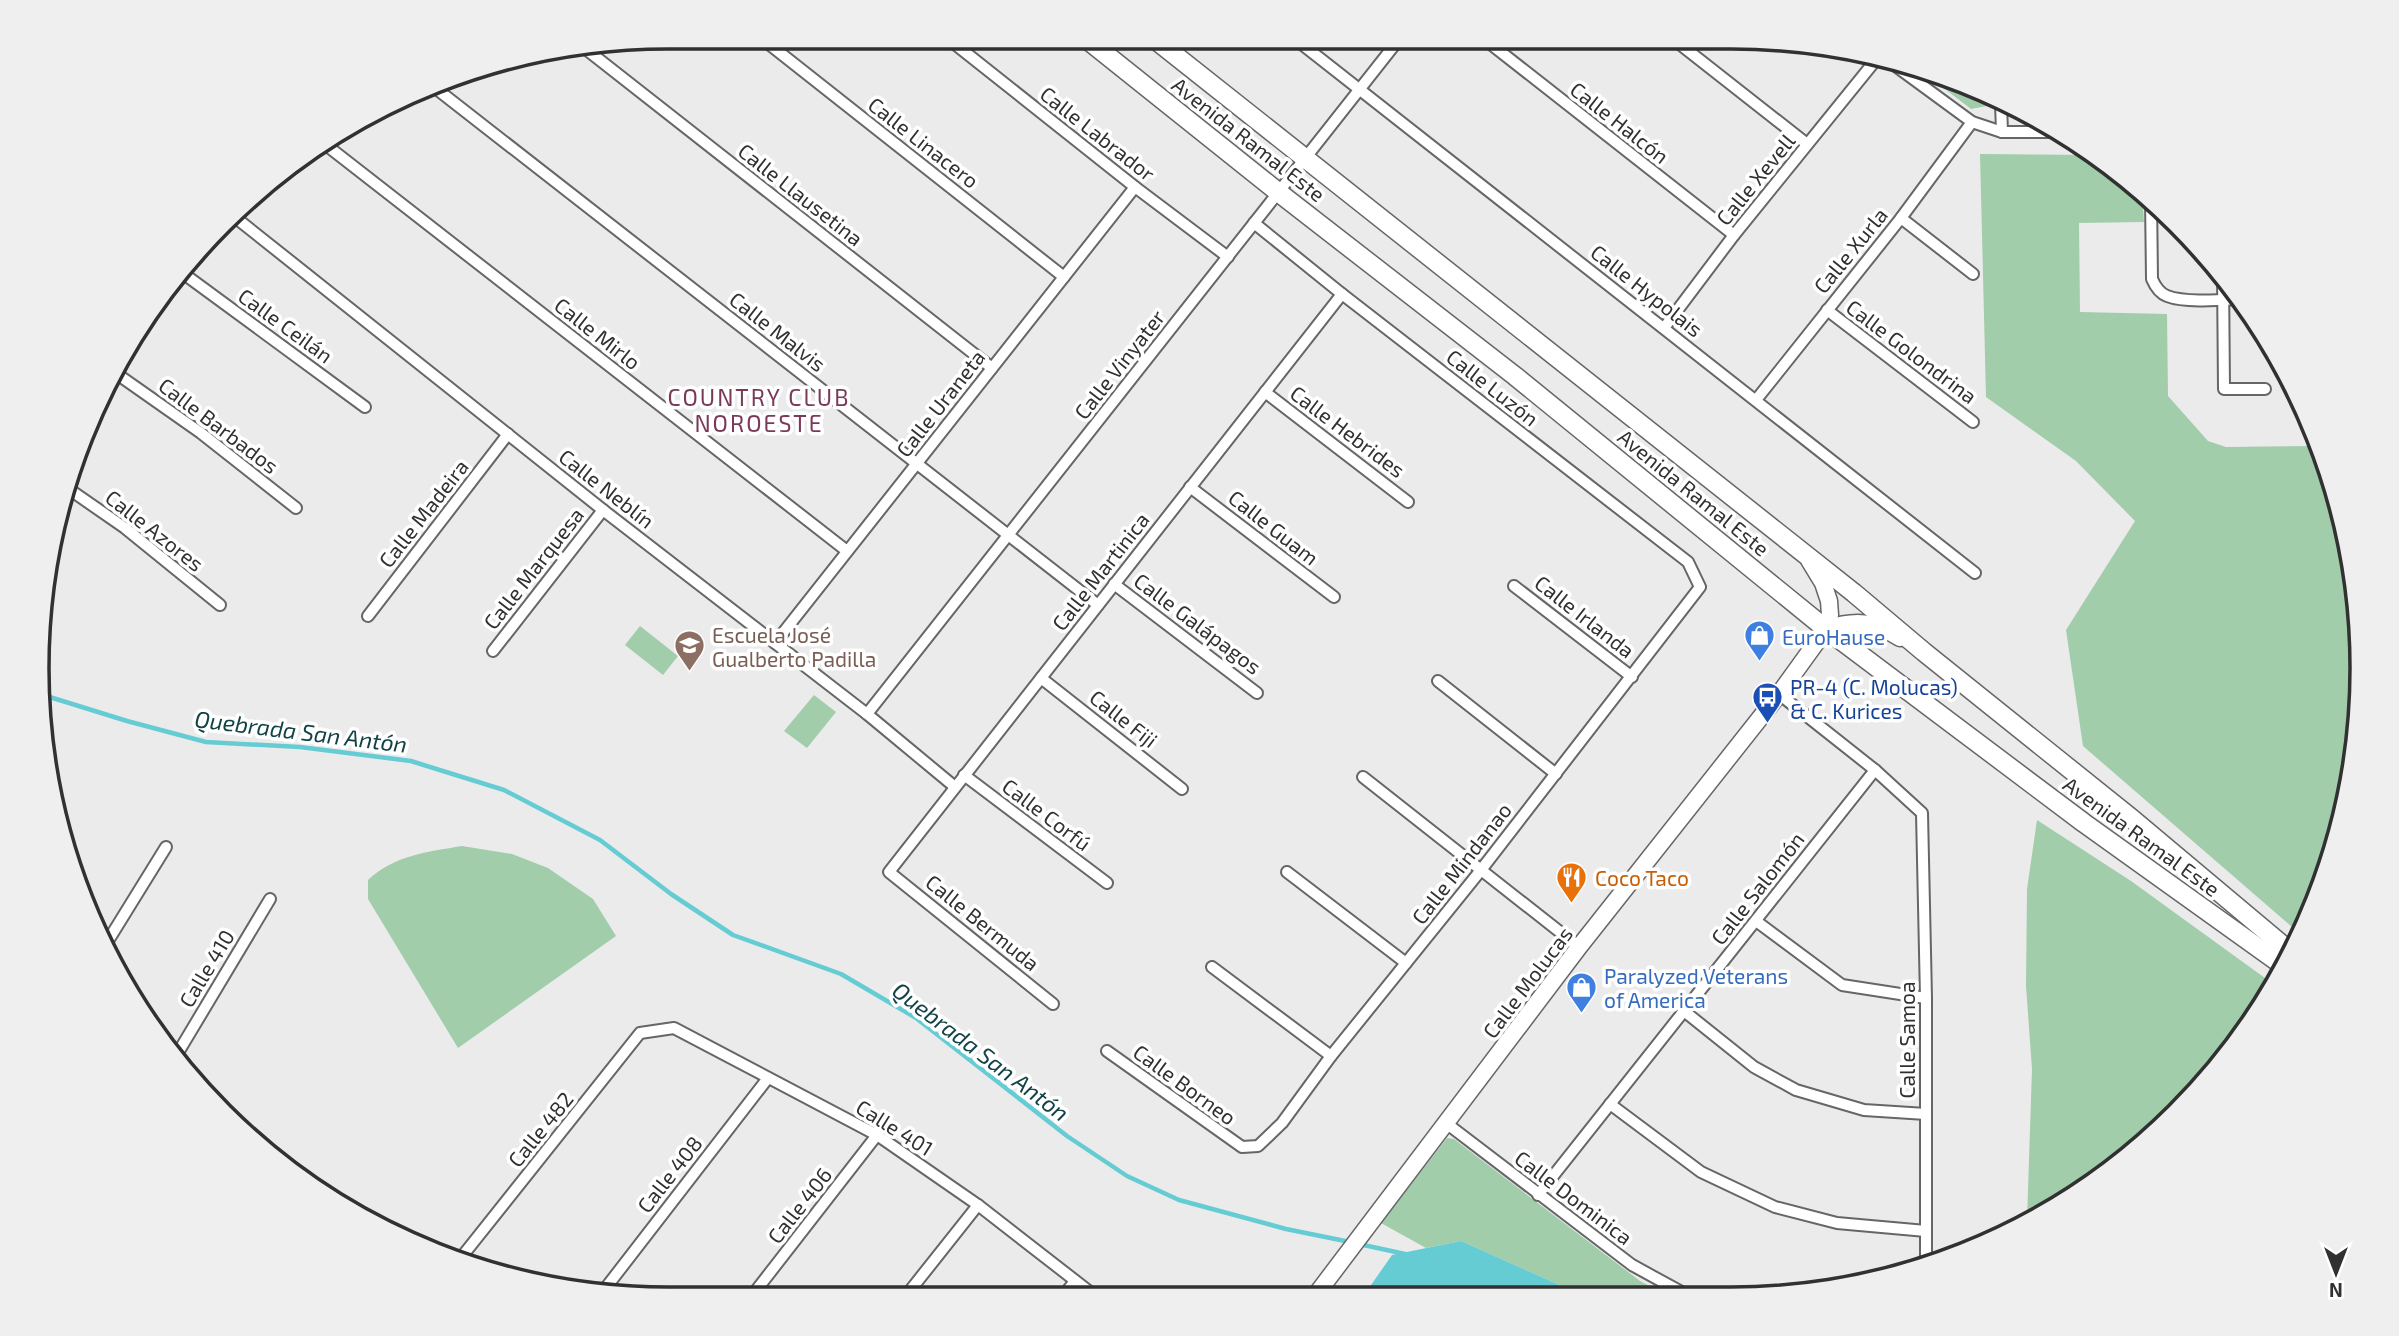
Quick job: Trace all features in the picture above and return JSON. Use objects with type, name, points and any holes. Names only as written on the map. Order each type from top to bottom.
[{"type":"main road","name":"Avenida Ramal Este","points":[[1099,49],[1515,376],[1826,629],[2084,823],[2276,961]]},
{"type":"main road","name":"Avenida Ramal Este","points":[[1167,49],[1804,554],[2130,817],[2284,947]]},
{"type":"street","name":"Calle Linacero","points":[[775,49],[1064,277]]},
{"type":"street","name":"Calle Labrador","points":[[961,49],[1228,257]]},
{"type":"street","name":"Calle Hypolais","points":[[1309,49],[1975,573]]},
{"type":"street","name":"Calle Vinyater","points":[[867,714],[1391,49]]},
{"type":"street","name":"Calle Halcón","points":[[1497,49],[1734,235]]},
{"type":"street","points":[[1686,49],[1807,144]]},
{"type":"street","name":"Calle Llausetina","points":[[592,54],[992,368]]},
{"type":"street","name":"Calle Xevell","points":[[1664,328],[1734,235],[1872,66]]},
{"type":"street","points":[[1906,75],[1972,122],[2002,132],[2040,132]]},
{"type":"street","name":"Calle Malvis","points":[[441,92],[1098,605]]},
{"type":"street","points":[[2001,111],[2002,132]]},
{"type":"street","name":"Calle Xurla","points":[[1755,400],[1901,218],[1972,122]]},
{"type":"street","name":"Calle Mirlo","points":[[331,149],[847,551]]},
{"type":"street","name":"Calle Uraneta","points":[[775,643],[1135,187]]},
{"type":"street","points":[[2151,214],[2152,279],[2156,288],[2165,296],[2228,300]]},
{"type":"street","points":[[1901,218],[1973,274]]},
{"type":"street","name":"Calle Neblín","points":[[240,221],[603,510],[867,714],[955,787]]},
{"type":"street","name":"Calle Luzón","points":[[1254,223],[1688,562],[1700,587]]},
{"type":"street","name":"Calle Ceilán","points":[[188,277],[365,407]]},
{"type":"street","points":[[2223,292],[2224,389],[2265,389]]},
{"type":"street","name":"Calle Martinica","points":[[888,872],[1342,293]]},
{"type":"street","name":"Calle Golondrina","points":[[1827,310],[1973,422]]},
{"type":"street","name":"Calle Barbados","points":[[122,377],[201,433],[296,508]]},
{"type":"street","name":"Calle Hebrides","points":[[1265,392],[1408,502]]},
{"type":"street","name":"Calle Madeira","points":[[368,616],[508,434]]},
{"type":"street","name":"Calle Guam","points":[[1190,487],[1334,597]]},
{"type":"street","name":"Calle Azores","points":[[75,493],[125,528],[220,605]]},
{"type":"street","name":"Calle Marquesa","points":[[493,651],[603,510]]},
{"type":"street","points":[[1804,554],[1819,576],[1829,601],[1830,615],[1826,629]]},
{"type":"street","name":"Calle Galápagos","points":[[1114,584],[1257,693]]},
{"type":"street","name":"Calle Irlanda","points":[[1514,586],[1632,677]]},
{"type":"street","name":"Calle Mindanao","points":[[1242,1147],[1258,1146],[1282,1123],[1331,1056],[1481,870],[1700,587]]},
{"type":"street","points":[[1826,629],[1851,622],[1866,622],[1886,629],[1924,652]]},
{"type":"street","name":"Calle Molucas","points":[[1322,1287],[1579,947],[1779,694],[1826,629]]},
{"type":"street","name":"Calle Fiji","points":[[1041,678],[1182,789]]},
{"type":"street","points":[[1438,681],[1556,774]]},
{"type":"street","points":[[1779,694],[1875,770]]},
{"type":"street","name":"Calle Samoa","points":[[1875,770],[1922,813],[1926,998],[1926,1255]]},
{"type":"street","name":"Calle Salomón","points":[[1538,1195],[1875,770]]},
{"type":"street","name":"Calle Corfú","points":[[964,775],[1108,883]]},
{"type":"street","points":[[1363,777],[1579,947]]},
{"type":"street","points":[[111,937],[166,847]]},
{"type":"street","name":"Calle Bermuda","points":[[888,872],[1053,1004]]},
{"type":"street","points":[[1287,872],[1406,963]]},
{"type":"street","name":"Calle 410","points":[[180,1049],[270,900]]},
{"type":"street","points":[[1756,921],[1842,985],[1926,998]]},
{"type":"street","points":[[1212,967],[1331,1056]]},
{"type":"street","points":[[1684,1011],[1754,1067],[1796,1090],[1864,1110],[1926,1114]]},
{"type":"street","name":"Calle 401","points":[[654,1031],[674,1028],[877,1135],[978,1205],[1083,1287]]},
{"type":"street","name":"Calle 482","points":[[465,1253],[640,1033],[654,1031]]},
{"type":"street","name":"Calle Borneo","points":[[1107,1051],[1242,1147]]},
{"type":"street","name":"Calle 408","points":[[609,1284],[768,1078]]},
{"type":"street","points":[[1610,1104],[1702,1172],[1775,1207],[1837,1223],[1926,1231]]},
{"type":"street","name":"Calle Dominica","points":[[1446,1122],[1632,1265],[1672,1287]]},
{"type":"street","name":"Calle 406","points":[[759,1287],[877,1135]]},
{"type":"street","points":[[913,1287],[978,1205]]},
{"type":"street","points":[[1070,1287],[1075,1281]]},
{"type":"green space","points":[[1941,86],[1987,105],[1971,109]]},
{"type":"green space","points":[[1980,154],[2078,155],[2143,207],[2144,222],[2079,223],[2080,312],[2167,314],[2168,396],[2208,441],[2226,447],[2309,446],[2329,508],[2345,587],[2349,628],[2349,708],[2345,749],[2329,828],[2317,867],[2293,928],[2083,746],[2066,630],[2135,521],[2076,461],[1986,397]]},
{"type":"green space","points":[[640,626],[678,656],[663,675],[625,645]]},
{"type":"green space","points":[[814,695],[836,712],[807,748],[784,731]]},
{"type":"green space","points":[[2037,820],[2131,881],[2266,979],[2222,1045],[2169,1106],[2108,1159],[2075,1183],[2027,1211],[2032,1069],[2026,986],[2027,889]]},
{"type":"green space","points":[[462,846],[512,854],[548,868],[593,899],[616,936],[458,1048],[368,899],[368,880],[400,860]]},
{"type":"green space","points":[[1447,1138],[1454,1139],[1640,1281],[1652,1287],[1564,1287],[1461,1241],[1426,1248],[1381,1223]]},
{"type":"water","points":[[1461,1241],[1564,1287],[1370,1287],[1392,1255]]},
{"type":"waterway","name":"Quebrada San Antón","points":[[50,697],[206,742],[300,747],[411,761],[504,790],[600,840],[671,894],[733,935],[841,974],[916,1018],[1067,1136],[1127,1176],[1179,1200],[1286,1229],[1350,1242]]},
{"type":"waterway","name":"Quebrada San Antón","points":[[1359,1244],[1405,1254]]},
{"type":"place","name":"EuroHause","points":[[1759,663]]},
{"type":"place","name":"Escuela José Gualberto Padilla","points":[[689,673]]},
{"type":"place","name":"PR-4 (C. Molucas) & C. Kurices","points":[[1767,725]]},
{"type":"place","name":"Coco Taco","points":[[1572,904]]},
{"type":"place","name":"Paralyzed Veterans of America","points":[[1581,1014]]},
{"type":"district","name":"COUNTRY CLUB NOROESTE","points":[[759,410]]}]
